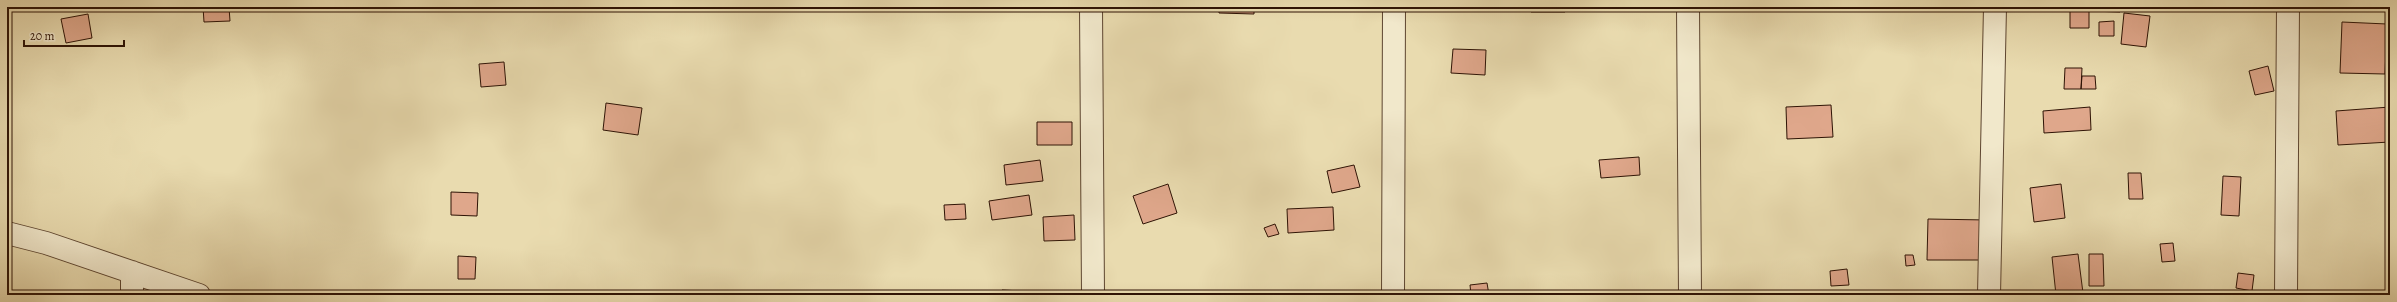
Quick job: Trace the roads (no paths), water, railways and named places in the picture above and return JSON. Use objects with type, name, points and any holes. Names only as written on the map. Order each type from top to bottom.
[{"type":"street","points":[[1091,7],[1093,295]]},
{"type":"street","points":[[1393,295],[1394,7]]},
{"type":"street","points":[[1688,7],[1690,295]]},
{"type":"street","points":[[1989,295],[1995,7]]},
{"type":"street","points":[[2286,295],[2288,7]]},
{"type":"street","points":[[7,233],[132,272],[199,295]]},
{"type":"street","points":[[132,272],[132,295]]}]
